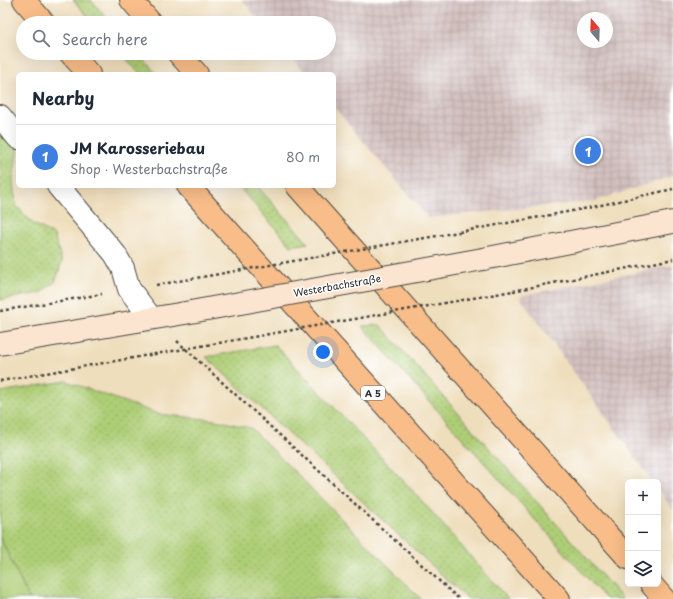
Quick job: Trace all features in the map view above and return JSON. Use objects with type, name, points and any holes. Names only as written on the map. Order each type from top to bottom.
[{"type":"highway","points":[[24,0],[38,16]]},
{"type":"highway","points":[[131,0],[146,16]]},
{"type":"highway","points":[[76,60],[87,72]]},
{"type":"highway","points":[[184,60],[195,72]]},
{"type":"highway","name":"A 5","points":[[190,188],[559,599]]},
{"type":"highway","points":[[299,188],[625,555]]},
{"type":"highway","points":[[654,587],[664,599]]},
{"type":"main road","name":"Westerbachstraße","points":[[0,344],[185,313],[483,259],[673,222]]},
{"type":"street","points":[[0,116],[16,136]]},
{"type":"street","points":[[60,188],[115,254],[123,268],[130,289],[151,318]]},
{"type":"path","points":[[0,311],[459,232],[588,208],[673,189]]},
{"type":"path","points":[[0,381],[513,291],[673,259]]},
{"type":"path","points":[[151,318],[186,348],[459,599]]},
{"type":"shaded area","points":[[242,0],[673,0],[673,176],[595,201],[428,218],[336,109],[336,72],[304,72],[294,60],[336,60],[336,16],[256,16]]},
{"type":"shaded area","points":[[673,265],[673,510],[661,493],[661,479],[651,479],[519,296]]},
{"type":"green space","points":[[73,0],[91,0],[105,16],[88,16]]},
{"type":"green space","points":[[127,60],[144,60],[155,72],[138,72]]},
{"type":"green space","points":[[0,126],[16,146],[16,161],[13,181],[16,205],[32,223],[54,235],[62,262],[55,282],[40,293],[0,300]]},
{"type":"green space","points":[[240,188],[259,188],[308,243],[291,246]]},
{"type":"green space","points":[[380,325],[623,599],[606,599],[362,326]]},
{"type":"green space","points":[[275,345],[413,491],[508,599],[468,599],[206,357]]},
{"type":"green space","points":[[66,381],[158,414],[215,420],[251,428],[421,599],[29,599],[0,537],[0,392]]},
{"type":"green space","points":[[0,537],[29,599],[0,599]]},
{"type":"place","name":"JM Karosseriebau","points":[[588,151]]}]
